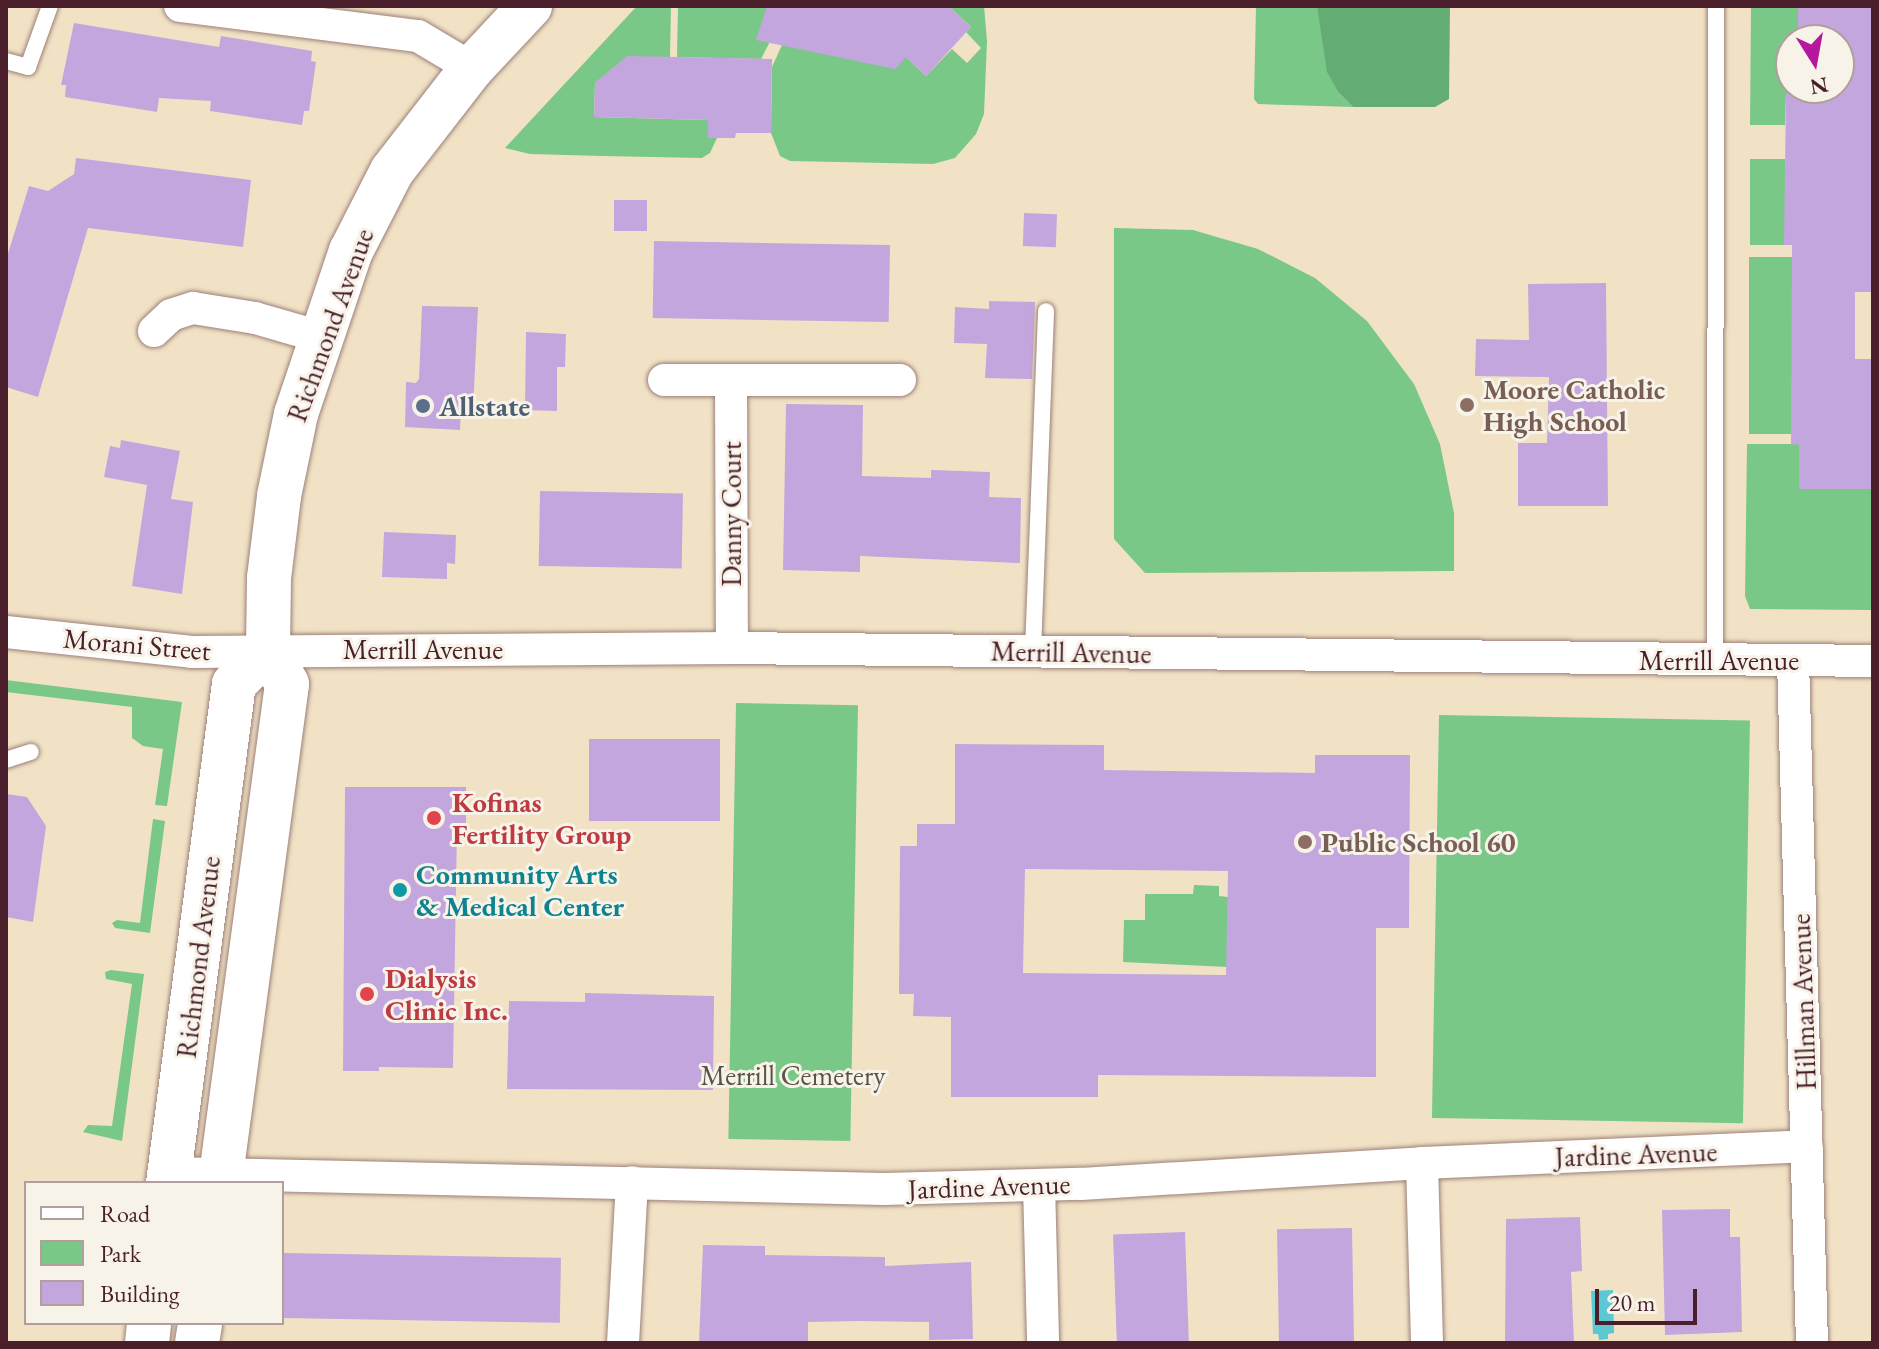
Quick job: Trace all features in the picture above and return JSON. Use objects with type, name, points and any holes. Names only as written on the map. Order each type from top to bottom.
[{"type":"main road","name":"Richmond Avenue","points":[[221,1179],[287,684],[268,650],[269,578],[279,496],[296,414],[351,251],[392,171],[472,68],[530,6]]},
{"type":"main road","name":"Richmond Avenue","points":[[169,1178],[234,684],[268,650]]},
{"type":"street","points":[[180,6],[253,11],[418,36],[472,68]]},
{"type":"street","points":[[154,331],[171,315],[193,308],[255,318],[321,337]]},
{"type":"street","points":[[664,380],[900,380]]},
{"type":"street","name":"Danny Court","points":[[731,380],[732,648]]},
{"type":"street","name":"Morani Street","points":[[6,632],[192,652],[268,650]]},
{"type":"street","name":"Merrill Avenue","points":[[268,650],[732,648],[1873,661]]},
{"type":"street","name":"Hillman Avenue","points":[[1793,660],[1812,1343]]},
{"type":"street","name":"Jardine Avenue","points":[[169,1178],[632,1182],[884,1189],[1039,1185],[1422,1163],[1807,1146]]},
{"type":"street","points":[[1422,1163],[1427,1343]]},
{"type":"street","points":[[623,1343],[632,1182]]},
{"type":"street","points":[[1039,1185],[1043,1343]]},
{"type":"lane","points":[[6,61],[28,67],[50,6]]},
{"type":"lane","points":[[1715,660],[1716,6]]},
{"type":"lane","points":[[1033,651],[1046,311]]},
{"type":"lane","points":[[6,760],[31,752]]},
{"type":"green space","points":[[637,6],[671,6],[670,57],[627,57],[595,83],[594,117],[708,120],[708,138],[717,138],[710,153],[702,158],[602,156],[530,154],[505,148]]},
{"type":"green space","points":[[678,6],[767,6],[779,24],[761,59],[677,57]]},
{"type":"green space","points":[[984,6],[987,41],[984,114],[976,134],[955,158],[933,164],[790,161],[780,156],[771,133],[772,67],[782,45],[906,57],[926,76],[952,49],[967,63],[981,48],[966,32],[971,27],[950,7]]},
{"type":"green space","points":[[1256,6],[1317,6],[1339,93],[1353,107],[1258,104],[1254,99]]},
{"type":"green space","points":[[1317,6],[1450,6],[1449,99],[1435,107],[1353,107],[1339,93],[1327,72]]},
{"type":"green space","points":[[1751,6],[1798,6],[1798,24],[1775,24],[1775,104],[1786,104],[1785,125],[1750,125]]},
{"type":"green space","points":[[1750,159],[1785,159],[1785,245],[1750,245]]},
{"type":"green space","points":[[1114,228],[1193,230],[1258,249],[1315,278],[1367,321],[1414,384],[1440,444],[1454,513],[1454,571],[1145,573],[1114,539]]},
{"type":"green space","points":[[1749,257],[1792,257],[1792,434],[1749,434]]},
{"type":"green space","points":[[1747,444],[1799,444],[1799,489],[1873,489],[1873,610],[1750,609],[1745,596]]},
{"type":"green space","points":[[6,680],[182,702],[167,806],[155,805],[163,749],[143,746],[132,738],[132,707],[6,692]]},
{"type":"green space","name":"Merrill Cemetery","points":[[736,703],[858,705],[850,1141],[728,1139]]},
{"type":"green space","points":[[1439,715],[1750,720],[1743,1123],[1432,1118]]},
{"type":"green space","points":[[153,819],[165,821],[150,933],[115,928],[112,923],[117,920],[140,923]]},
{"type":"green space","points":[[1194,885],[1219,886],[1219,896],[1228,897],[1227,967],[1123,962],[1124,920],[1145,920],[1145,894],[1193,894]]},
{"type":"green space","points":[[105,972],[144,974],[122,1141],[83,1132],[88,1125],[112,1126],[132,984],[106,979]]},
{"type":"water","points":[[1613,1290],[1614,1333],[1608,1334],[1608,1339],[1599,1340],[1598,1334],[1593,1334],[1591,1291]]},
{"type":"building","points":[[767,6],[949,6],[971,27],[926,76],[906,57],[895,69],[756,40]]},
{"type":"building","points":[[1798,6],[1873,6],[1873,292],[1855,292],[1855,359],[1873,359],[1873,489],[1799,489],[1799,444],[1791,445],[1792,245],[1784,245],[1786,104],[1855,104],[1855,24],[1798,24]]},
{"type":"building","points":[[74,23],[219,47],[221,36],[312,51],[311,61],[316,62],[309,111],[304,111],[302,125],[210,111],[211,101],[159,98],[157,112],[65,97],[66,85],[61,85]]},
{"type":"building","points":[[627,56],[772,59],[771,133],[736,133],[735,138],[708,138],[708,120],[594,117],[595,83]]},
{"type":"building","points":[[76,158],[251,180],[243,247],[88,228],[38,397],[6,387],[6,260],[29,186],[48,191],[74,174]]},
{"type":"building","points":[[614,200],[647,200],[647,231],[614,231]]},
{"type":"building","points":[[1024,213],[1057,214],[1056,247],[1023,246]]},
{"type":"building","points":[[654,241],[890,245],[889,322],[653,318]]},
{"type":"building","points":[[1606,283],[1608,506],[1518,506],[1518,443],[1547,443],[1549,377],[1475,376],[1476,339],[1529,340],[1528,284]]},
{"type":"building","points":[[989,301],[1035,302],[1032,379],[985,378],[987,344],[954,343],[955,307],[989,309]]},
{"type":"building","points":[[422,306],[478,307],[473,409],[461,409],[460,430],[405,427],[406,382],[416,383],[419,379]]},
{"type":"building","points":[[526,332],[566,334],[565,367],[557,367],[557,411],[525,410]]},
{"type":"building","points":[[786,404],[863,405],[862,476],[931,478],[931,470],[990,472],[989,497],[1021,498],[1020,563],[860,556],[860,572],[783,570]]},
{"type":"building","points":[[121,440],[180,451],[171,499],[193,502],[182,594],[132,586],[147,485],[104,477],[110,446],[120,448]]},
{"type":"building","points":[[540,491],[683,493],[682,568],[539,566]]},
{"type":"building","points":[[384,532],[456,535],[455,564],[447,563],[447,579],[382,577]]},
{"type":"building","points":[[589,739],[720,739],[720,821],[589,821]]},
{"type":"building","points":[[955,744],[1104,745],[1104,770],[1315,773],[1315,755],[1410,755],[1409,928],[1376,928],[1376,1077],[1098,1075],[1098,1097],[951,1097],[951,1017],[913,1016],[914,994],[899,994],[900,846],[917,846],[917,824],[955,824]],"holes":[[[1025,869],[1228,871],[1226,975],[1023,973]]]},
{"type":"building","name":"Community Arts & Medical Center","points":[[345,787],[466,787],[466,827],[457,827],[453,1068],[379,1067],[379,1071],[343,1071]]},
{"type":"building","points":[[6,794],[27,797],[46,826],[33,922],[6,917]]},
{"type":"building","points":[[585,993],[714,996],[713,1090],[507,1089],[509,1001],[585,1002]]},
{"type":"building","points":[[1730,1209],[1730,1237],[1740,1237],[1742,1332],[1665,1335],[1662,1210]]},
{"type":"building","points":[[1580,1217],[1582,1271],[1571,1272],[1574,1343],[1505,1343],[1506,1219]]},
{"type":"building","points":[[1352,1228],[1354,1343],[1279,1343],[1277,1229]]},
{"type":"building","points":[[1185,1232],[1189,1343],[1117,1343],[1113,1235]]},
{"type":"building","points":[[703,1245],[765,1246],[765,1255],[885,1257],[885,1266],[971,1262],[973,1339],[929,1340],[929,1322],[859,1321],[808,1322],[808,1343],[699,1343]]},
{"type":"building","points":[[284,1253],[561,1258],[560,1323],[284,1318]]},
{"type":"place","name":"Moore Catholic High School","points":[[1467,405]]},
{"type":"place","name":"Allstate","points":[[423,406]]},
{"type":"place","name":"Kofinas Fertility Group","points":[[434,818]]},
{"type":"place","name":"Public School 60","points":[[1305,842]]},
{"type":"place","name":"Community Arts & Medical Center","points":[[400,890]]},
{"type":"place","name":"Dialysis Clinic Inc.","points":[[367,994]]}]
